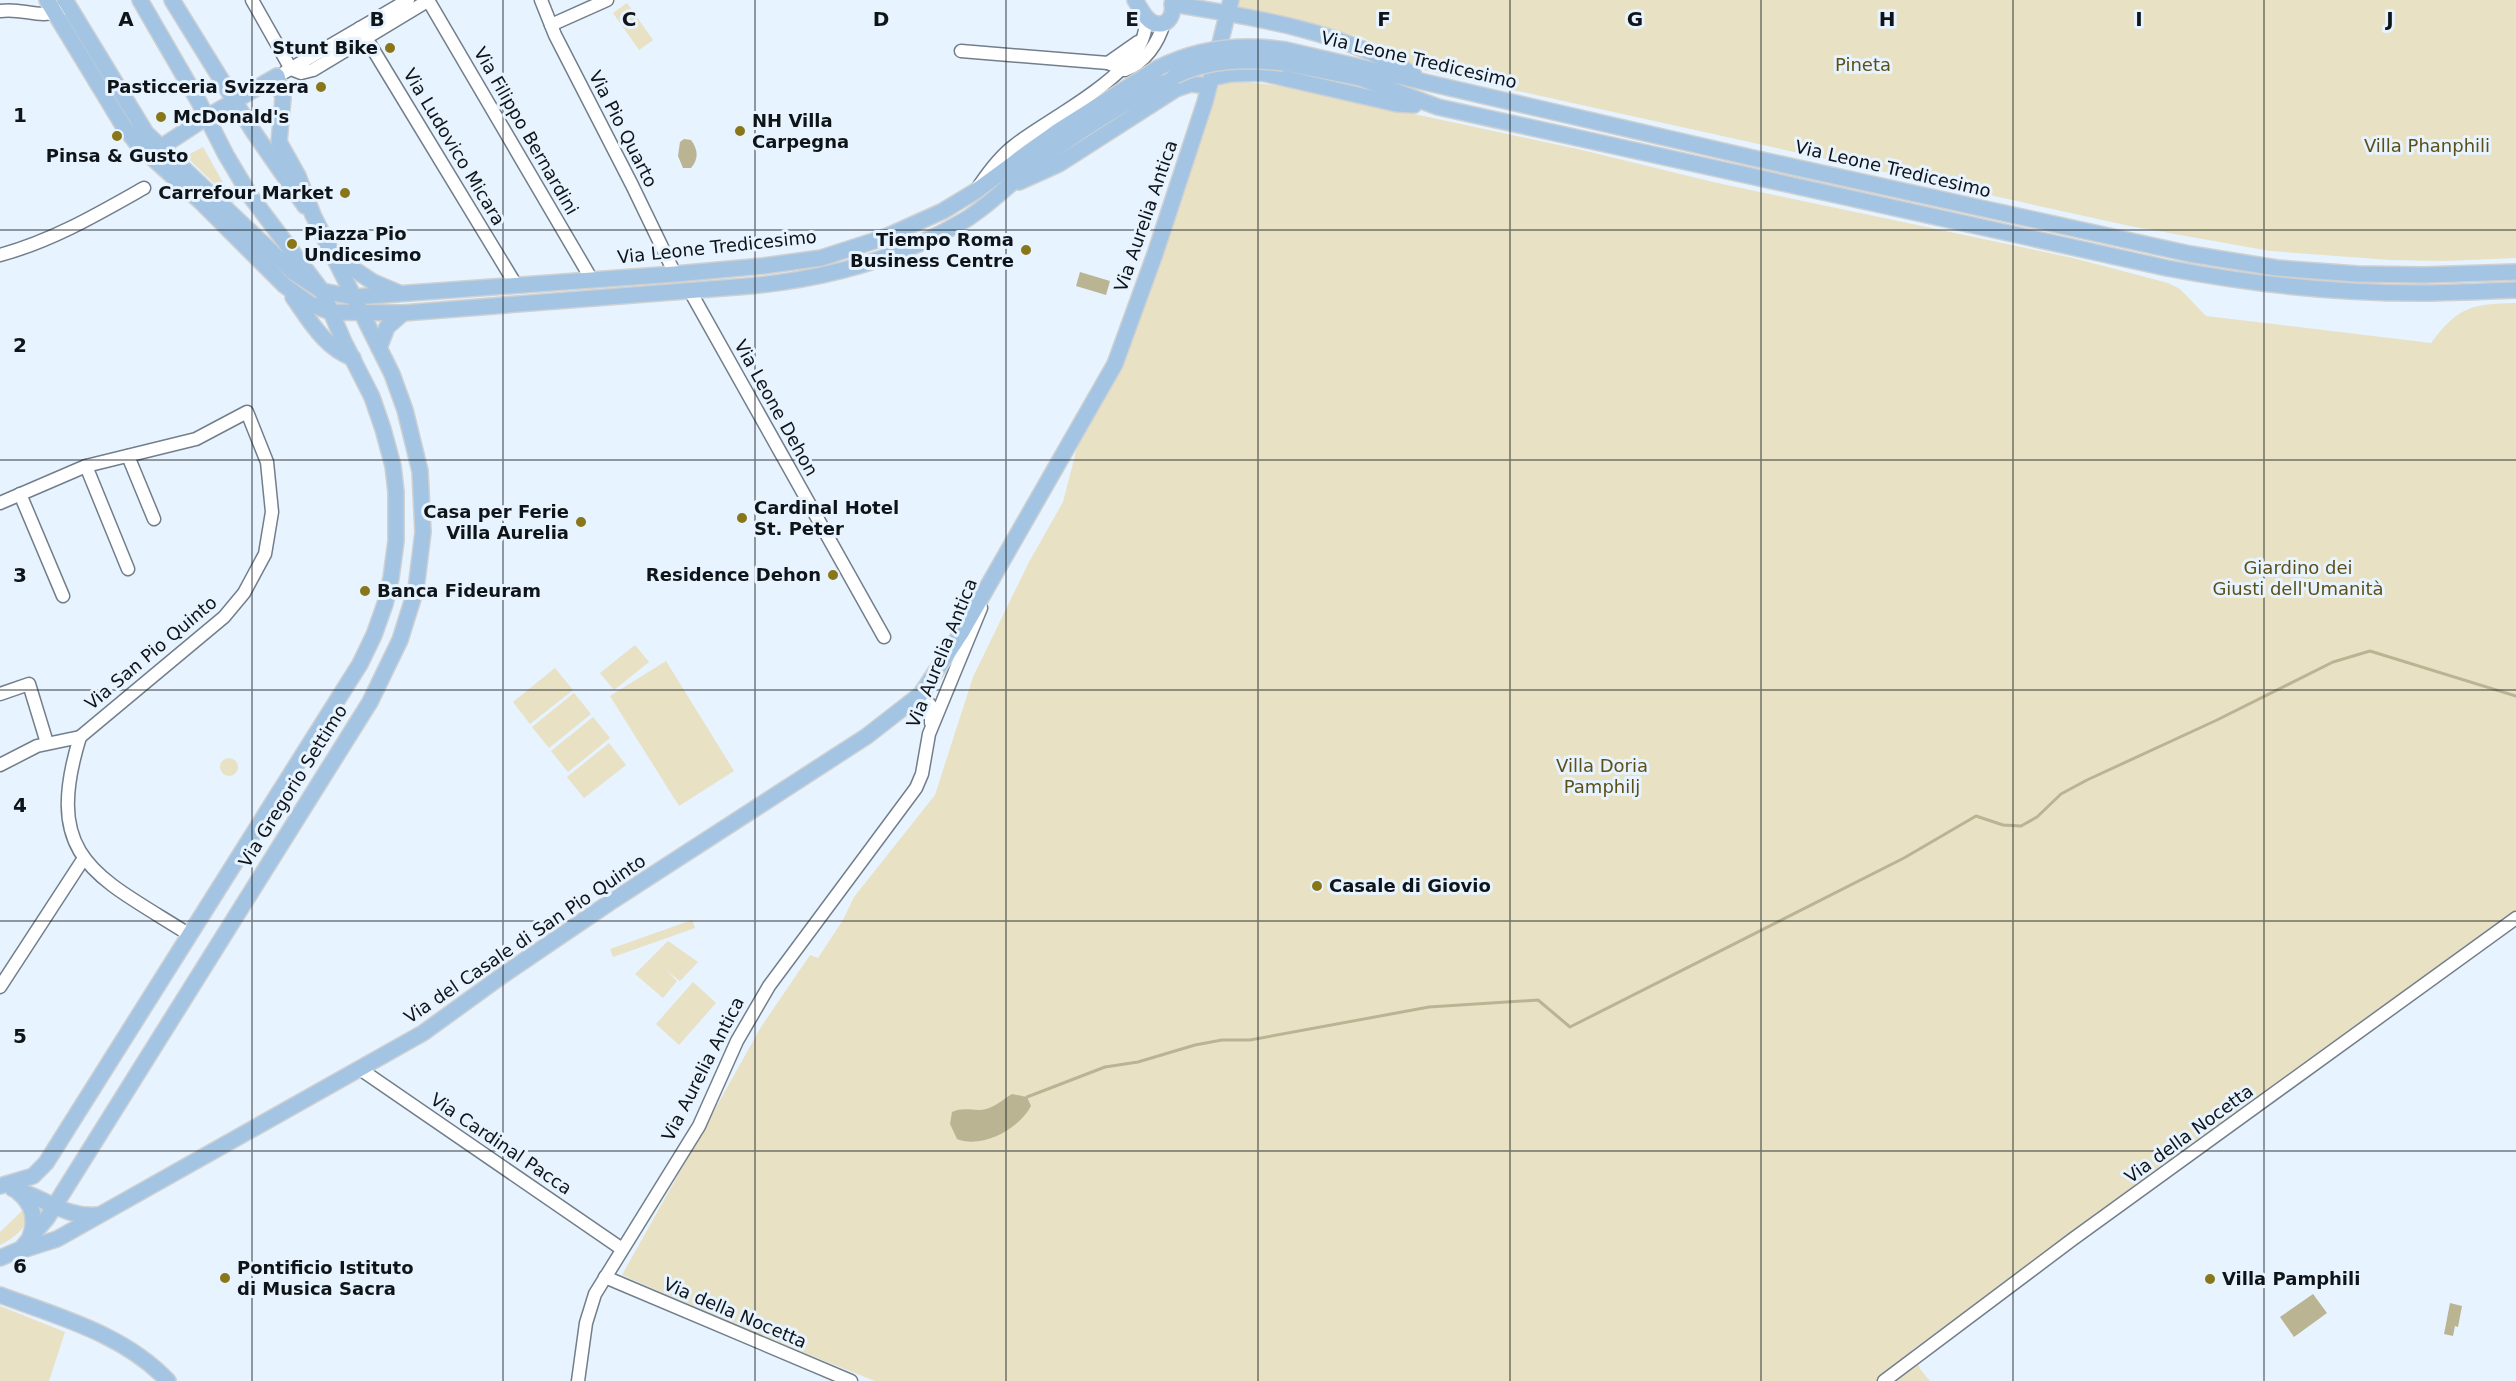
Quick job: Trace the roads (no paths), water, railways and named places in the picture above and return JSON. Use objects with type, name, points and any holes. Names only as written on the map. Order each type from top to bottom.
[{"type":"main road","points":[[140,0],[251,198],[322,291],[353,358]]},
{"type":"main road","points":[[172,0],[233,101],[287,183],[313,215]]},
{"type":"main road","points":[[1135,0],[1145,16],[1154,22],[1164,23],[1172,15],[1168,2],[1230,6],[1349,42],[1383,56],[1425,81]]},
{"type":"main road","points":[[67,3],[155,151],[284,285],[330,346],[339,353],[353,358]]},
{"type":"main road","name":"Via Aurelia Antica","points":[[992,579],[1115,364],[1155,254],[1211,82],[1230,6]]},
{"type":"main road","points":[[51,7],[124,127],[155,151],[288,268],[305,282],[322,291]]},
{"type":"main road","name":"Via Leone Tredicesimo","points":[[322,291],[354,297],[402,294],[675,274],[821,258],[894,234],[943,211],[976,191],[1058,131],[1158,68],[1184,57],[1216,49],[1251,46],[1360,78],[1438,107],[2197,274],[2348,291],[2419,293],[2516,290]]},
{"type":"main road","name":"Via Leone Tredicesimo","points":[[332,312],[403,313],[690,291],[791,282],[826,276],[908,249],[957,225],[978,212],[1037,162],[1175,76],[1204,65],[1285,56],[1425,81],[1811,171],[2199,256],[2277,268],[2357,274],[2424,275],[2516,272]]},
{"type":"main road","points":[[155,151],[233,101],[284,73]]},
{"type":"main road","points":[[284,73],[278,140],[298,176],[313,215],[379,348]]},
{"type":"main road","points":[[1008,187],[1059,164],[1176,89],[1191,84],[1211,82],[1231,74],[1262,73],[1397,104],[1438,107]]},
{"type":"main road","points":[[333,255],[373,282],[402,294]]},
{"type":"main road","points":[[284,285],[310,304],[332,312]]},
{"type":"main road","points":[[379,348],[387,327],[403,313]]},
{"type":"main road","name":"Via Gregorio Settimo","points":[[21,1248],[54,1207],[370,702],[400,640],[412,606],[420,563],[423,499],[417,454],[409,422],[379,348]]},
{"type":"main road","name":"Via Gregorio Settimo","points":[[4,1187],[30,1177],[43,1167],[360,664],[374,635],[388,592],[397,533],[394,475],[379,416],[353,358]]},
{"type":"main road","name":"Via del Casale di San Pio Quinto","points":[[0,1258],[21,1248],[49,1243],[436,1024],[503,975],[600,910],[851,747],[921,694],[946,658],[992,579]]},
{"type":"main road","points":[[4,1187],[28,1193],[54,1207],[79,1216],[97,1215]]},
{"type":"main road","points":[[4,1187],[25,1198],[34,1216],[33,1228],[21,1248]]},
{"type":"main road","points":[[0,1295],[107,1337],[151,1364],[168,1381]]},
{"type":"street","points":[[252,0],[284,56],[284,73],[429,0]]},
{"type":"street","points":[[363,33],[408,0]]},
{"type":"street","name":"Via Filippo Bernardini","points":[[429,0],[592,280]]},
{"type":"street","name":"Via Pio Quarto","points":[[541,0],[551,25],[675,274]]},
{"type":"street","points":[[551,25],[607,0]]},
{"type":"street","points":[[0,11],[19,10],[44,15],[51,7],[67,3]]},
{"type":"street","points":[[1121,71],[1145,36],[1147,29],[1145,16]]},
{"type":"street","points":[[976,191],[1007,151],[1121,71],[1136,65],[1156,42],[1164,23]]},
{"type":"street","name":"Via Ludovico Micara","points":[[363,33],[516,285]]},
{"type":"street","points":[[1108,63],[1145,36]]},
{"type":"street","points":[[961,51],[1108,63],[1121,71]]},
{"type":"street","points":[[0,255],[27,247],[71,228],[144,188]]},
{"type":"street","name":"Via Leone Dehon","points":[[690,291],[884,637]]},
{"type":"street","name":"Via San Pio Quinto","points":[[0,765],[25,750],[80,737],[224,617],[244,593],[258,570],[269,537],[271,488],[264,450],[247,412],[196,439],[128,456]]},
{"type":"street","points":[[0,503],[86,466],[128,456],[154,519]]},
{"type":"street","points":[[86,466],[128,569]]},
{"type":"street","points":[[20,494],[63,596]]},
{"type":"street","name":"Via Aurelia Antica","points":[[578,1381],[587,1316],[605,1276],[699,1126],[737,1041],[760,1000],[913,794],[922,774],[929,734],[957,671],[992,579]]},
{"type":"street","points":[[0,694],[29,684],[47,743]]},
{"type":"street","points":[[921,694],[931,706],[929,734]]},
{"type":"street","points":[[80,737],[69,775],[67,809],[73,839],[84,858],[111,885],[190,935]]},
{"type":"street","points":[[0,987],[84,858]]},
{"type":"street","name":"Via della Nocetta","points":[[1884,1381],[2064,1246],[2516,918]]},
{"type":"street","name":"Via Cardinal Pacca","points":[[360,1069],[622,1249]]},
{"type":"street","name":"Via della Nocetta","points":[[605,1276],[850,1381]]},
{"type":"waterway","points":[[1027,1097],[1105,1067],[1138,1062],[1195,1045],[1222,1040],[1250,1040],[1429,1007],[1538,1000],[1570,1027],[1904,858],[1976,816],[2003,825],[2021,826],[2037,817],[2061,794],[2087,780],[2217,720],[2333,662],[2370,651],[2516,696]]},
{"type":"place","name":"Stunt Bike","points":[[390,48]]},
{"type":"place","name":"Pasticceria Svizzera","points":[[321,87]]},
{"type":"place","name":"McDonald's","points":[[161,117]]},
{"type":"place","name":"NH Villa Carpegna","points":[[740,131]]},
{"type":"place","name":"Pinsa & Gusto","points":[[117,136]]},
{"type":"place","name":"Carrefour Market","points":[[345,193]]},
{"type":"place","name":"Piazza Pio Undicesimo","points":[[292,244]]},
{"type":"place","name":"Tiempo Roma Business Centre","points":[[1026,250]]},
{"type":"place","name":"Cardinal Hotel St. Peter","points":[[742,518]]},
{"type":"place","name":"Casa per Ferie Villa Aurelia","points":[[581,522]]},
{"type":"place","name":"Residence Dehon","points":[[833,575]]},
{"type":"place","name":"Banca Fideuram","points":[[365,591]]},
{"type":"place","name":"Casale di Giovio","points":[[1317,886]]},
{"type":"place","name":"Pontificio Istituto di Musica Sacra","points":[[225,1278]]},
{"type":"place","name":"Villa Pamphili","points":[[2210,1279]]},
{"type":"park label","name":"Pineta","points":[[1863,65]]},
{"type":"park label","name":"Villa Phanphili","points":[[2427,146]]},
{"type":"park label","name":"Giardino dei Giusti dell'Umanità","points":[[2298,578]]},
{"type":"park label","name":"Villa Doria Pamphilj","points":[[1602,776]]}]
